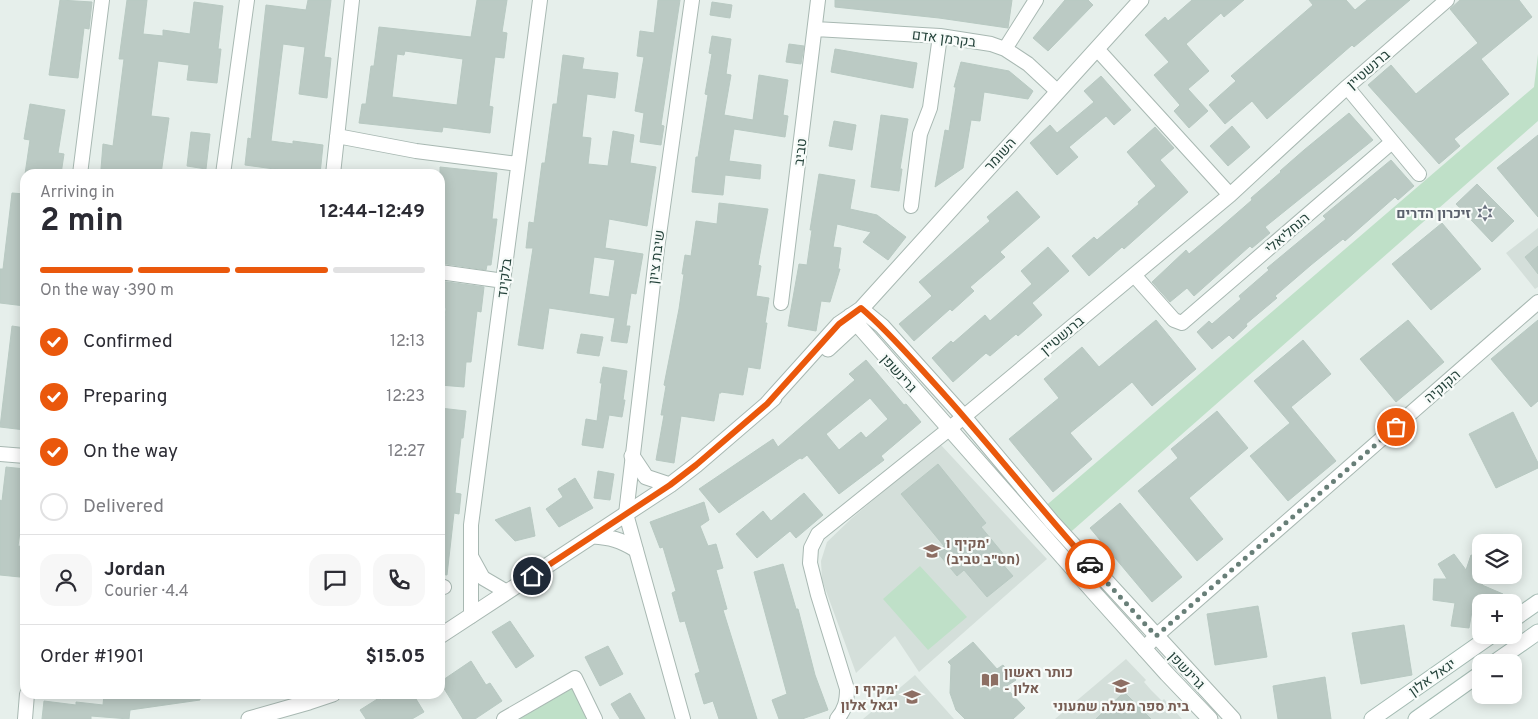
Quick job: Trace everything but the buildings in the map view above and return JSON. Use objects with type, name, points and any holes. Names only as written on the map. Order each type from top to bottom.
[{"type":"street","points":[[81,169],[102,0]]},
{"type":"street","points":[[224,169],[247,0]]},
{"type":"street","points":[[333,169],[352,0]]},
{"type":"street","name":"בלקינד","points":[[471,616],[470,555],[472,525],[540,0]]},
{"type":"street","name":"שיבת ציון","points":[[683,719],[626,514],[658,240],[692,0]]},
{"type":"street","name":"טביב","points":[[782,303],[818,0]]},
{"type":"street","points":[[1005,49],[1036,0]]},
{"type":"street","name":"השומר","points":[[445,633],[670,485],[767,404],[839,324],[856,316],[1056,91],[1097,50],[1141,0]]},
{"type":"street","name":"ברנשטיין","points":[[837,719],[842,714],[847,702],[847,690],[810,563],[810,548],[818,534],[964,417],[1230,195],[1347,87],[1447,0]]},
{"type":"street","name":"בקרמן אדם","points":[[815,29],[940,36],[991,44],[1005,49],[1028,64],[1056,91]]},
{"type":"street","points":[[910,206],[920,134],[930,108],[940,36]]},
{"type":"street","points":[[1097,50],[1230,195]]},
{"type":"street","points":[[1347,87],[1419,174]]},
{"type":"street","points":[[337,136],[416,151],[518,164]]},
{"type":"street","name":"הנחליאלי","points":[[1134,275],[1174,320],[1182,323],[1392,142]]},
{"type":"street","points":[[445,273],[504,281]]},
{"type":"street","name":"הקוקיה","points":[[1144,649],[1156,636],[1538,302]]},
{"type":"street","name":"גרינשפן","points":[[856,316],[882,326],[964,417],[1052,522],[1233,719]]},
{"type":"street","name":"גרינשפן","points":[[856,316],[949,429],[1144,649],[1210,719]]},
{"type":"street","points":[[0,454],[20,456]]},
{"type":"street","points":[[632,456],[646,477],[670,485]]},
{"type":"street","points":[[593,536],[608,536],[622,541],[635,550]]},
{"type":"street","points":[[470,555],[483,578],[507,592]]},
{"type":"street","points":[[1522,613],[1538,602]]},
{"type":"street","points":[[1506,654],[1538,632]]},
{"type":"street","name":"יגאל אלון","points":[[1372,719],[1479,644]]},
{"type":"street","points":[[504,719],[575,678],[595,719]]},
{"type":"street","name":"יגאל אלון","points":[[1416,719],[1472,679]]},
{"type":"street","points":[[25,719],[27,699]]},
{"type":"street","points":[[249,719],[318,699]]},
{"type":"shaded area","points":[[1538,228],[1538,287],[1535,289],[1506,253]]},
{"type":"shaded area","name":"מקיף ו' (חט\"ב טביב)","points":[[940,444],[1047,559],[919,672],[895,636],[856,673],[822,580],[821,561],[827,542],[852,518]]},
{"type":"shaded area","name":"בית ספר מעלה שמעוני","points":[[1126,659],[1146,680],[1144,682],[1151,690],[1162,701],[1164,699],[1182,719],[1055,719]]},
{"type":"shaded area","name":"מקיף ו' יגאל אלון","points":[[915,675],[954,719],[863,719]]},
{"type":"green space","points":[[1538,54],[1538,121],[1065,537],[1042,509],[1534,87]]},
{"type":"green space","points":[[920,566],[967,617],[928,650],[883,599]]},
{"type":"green space","points":[[573,688],[589,719],[519,719]]},
{"type":"way so far","points":[[1090,564],[1156,636],[1396,427]]},
{"type":"place","name":"זיכרון הדרים","points":[[1485,213]]},
{"type":"place","name":"מקיף ו' (חט\"ב טביב)","points":[[932,551]]},
{"type":"place","name":"כותר ראשון - אלון","points":[[990,680]]},
{"type":"place","name":"בית ספר מעלה שמעוני","points":[[1121,686]]},
{"type":"place","name":"מקיף ו' יגאל אלון","points":[[912,697]]},
{"type":"route","points":[[532,576],[670,485],[696,465],[767,404],[839,324],[861,308],[882,326],[964,417],[1052,522],[1090,564]]}]
